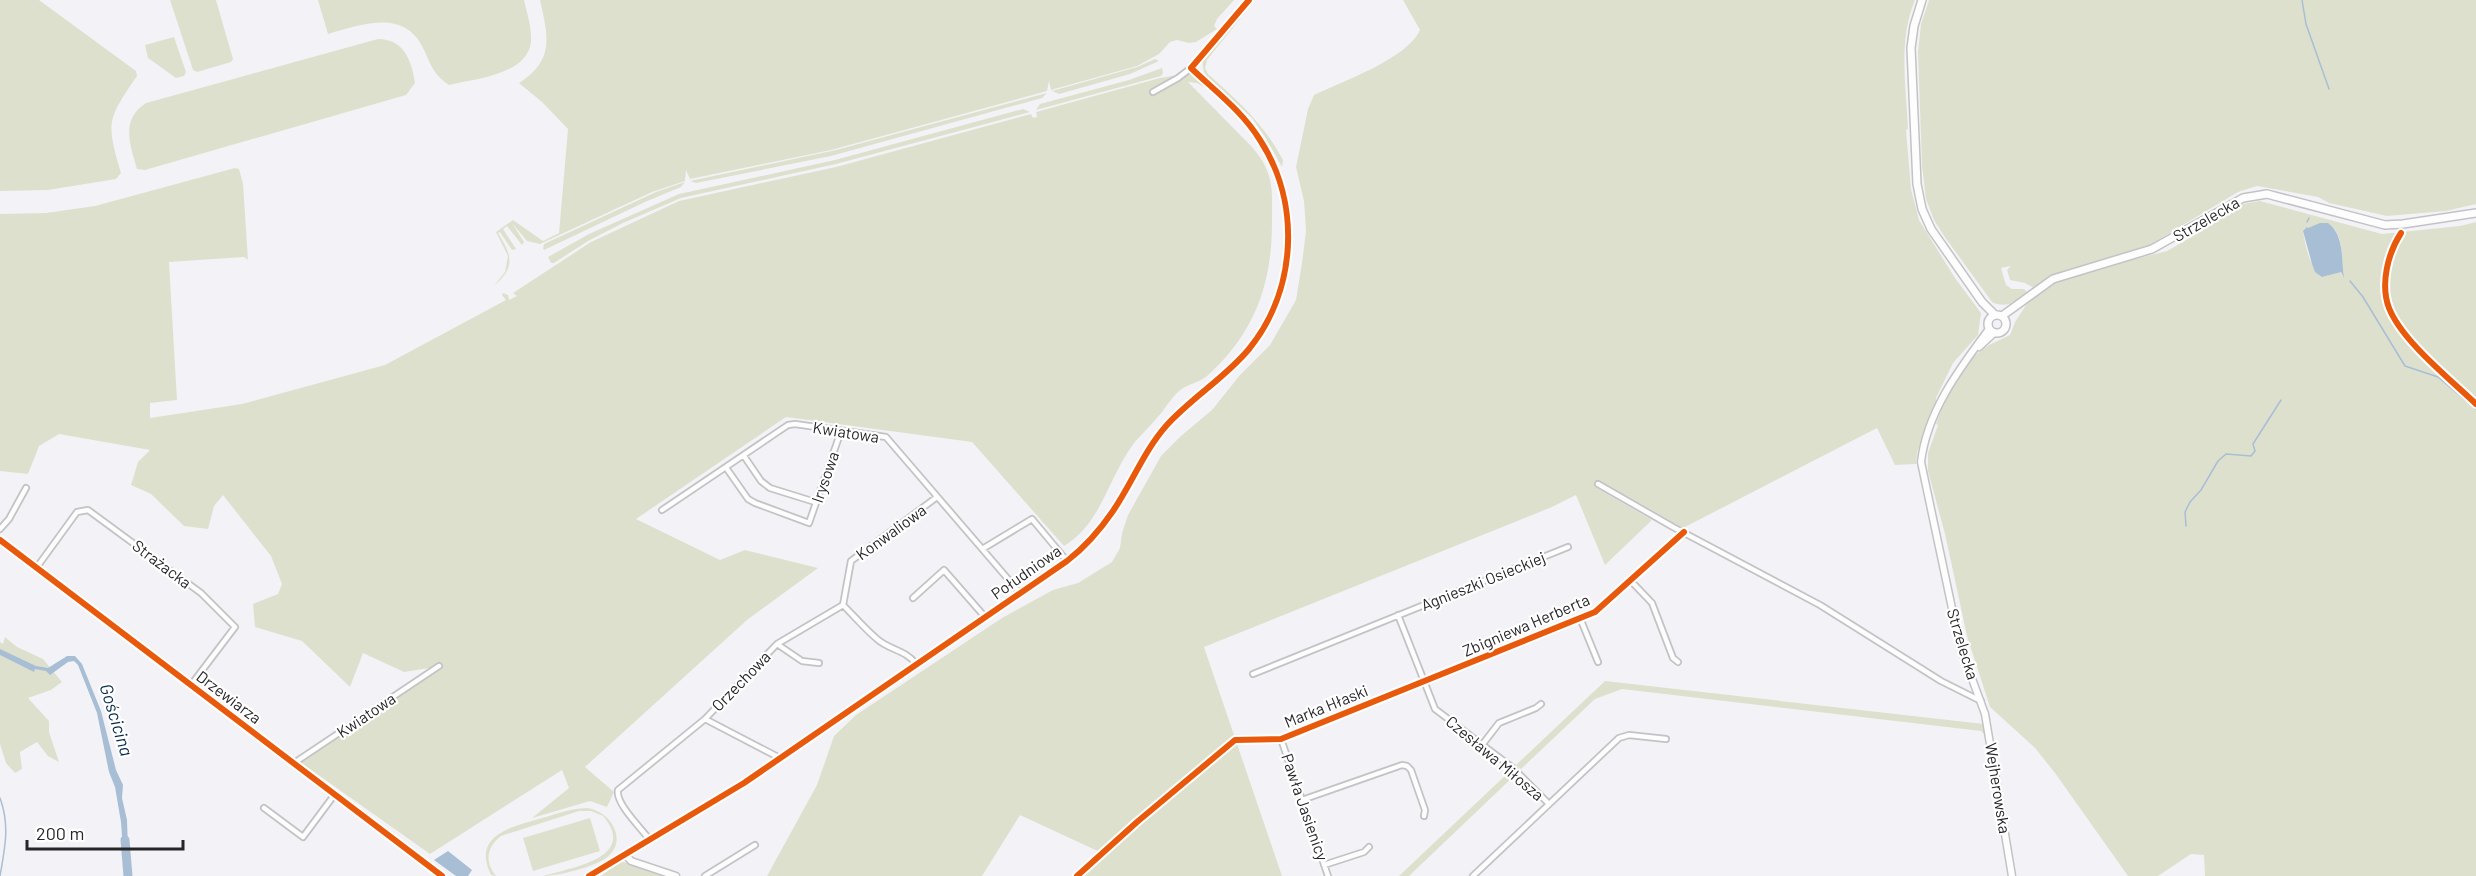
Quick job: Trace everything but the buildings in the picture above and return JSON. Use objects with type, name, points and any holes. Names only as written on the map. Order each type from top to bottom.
[{"type":"main road","points":[[1922,0],[1915,19],[1911,48],[1918,196],[1931,229],[1982,302],[1998,318],[1991,331]]},
{"type":"main road","name":"Strzelecka","points":[[1991,331],[2004,331],[1998,318],[2054,279],[2152,249],[2251,195],[2267,194],[2385,225],[2476,213]]},
{"type":"street","points":[[1153,92],[1191,68],[1249,0]]},
{"type":"street","name":"Południowa","points":[[589,876],[744,783],[1067,561],[1090,540],[1107,519],[1148,449],[1166,426],[1240,359],[1257,339],[1270,315],[1285,275],[1289,228],[1281,185],[1267,151],[1240,114],[1191,68]]},
{"type":"street","name":"Strzelecka","points":[[1981,701],[1958,635],[1921,462],[1944,394],[1954,375],[1991,331]]},
{"type":"street","name":"Kwiatowa","points":[[662,510],[727,469],[788,425],[795,424],[886,437],[984,548],[1020,593]]},
{"type":"street","name":"Irysowa","points":[[727,469],[748,499],[809,523],[841,431]]},
{"type":"street","points":[[744,456],[760,481],[770,488],[815,502]]},
{"type":"street","points":[[1598,484],[1820,605],[1941,681],[1981,701]]},
{"type":"street","points":[[0,529],[9,519],[26,488]]},
{"type":"street","name":"Konwaliowa","points":[[843,605],[851,561],[937,497]]},
{"type":"street","name":"Strażacka","points":[[37,567],[77,512],[88,510],[201,593],[235,627],[191,685]]},
{"type":"street","points":[[984,548],[1032,519],[1067,561]]},
{"type":"street","name":"Zbigniewa Herberta","points":[[1424,682],[1595,612],[1684,532]]},
{"type":"street","name":"Drzewiarza","points":[[0,540],[442,876]]},
{"type":"street","name":"Agnieszki Osieckiej","points":[[1253,674],[1568,547]]},
{"type":"street","points":[[913,598],[944,570],[985,617]]},
{"type":"street","points":[[1630,580],[1652,603],[1674,658],[1678,662]]},
{"type":"street","points":[[843,605],[876,639],[910,655],[916,664]]},
{"type":"street","name":"Orzechowa","points":[[649,840],[621,804],[617,795],[618,790],[705,719],[777,644],[843,605]]},
{"type":"street","name":"Czesława Miłosza","points":[[1398,615],[1434,709],[1513,768],[1549,804]]},
{"type":"street","points":[[1580,618],[1598,662]]},
{"type":"street","points":[[777,644],[802,661],[819,663]]},
{"type":"street","name":"Kwiatowa","points":[[294,764],[439,666]]},
{"type":"street","name":"Marka Hłaski","points":[[1077,876],[1235,740],[1281,739],[1424,682]]},
{"type":"street","name":"Wejherowska","points":[[1981,701],[1992,748],[2012,876]]},
{"type":"street","points":[[1482,745],[1500,723],[1536,708],[1540,704]]},
{"type":"street","points":[[705,719],[780,758]]},
{"type":"street","points":[[1473,876],[1619,738],[1629,735],[1666,739]]},
{"type":"street","name":"Pawła Jasienicy","points":[[1281,739],[1328,876]]},
{"type":"street","points":[[1302,800],[1402,765],[1407,766],[1425,810],[1424,816]]},
{"type":"street","points":[[264,808],[303,837],[334,794]]},
{"type":"street","points":[[705,876],[755,844]]},
{"type":"street","points":[[1324,865],[1364,852],[1369,848]]},
{"type":"street","points":[[625,854],[631,861],[676,876]]},
{"type":"green space","points":[[0,0],[39,0],[136,71],[137,76],[120,103],[112,122],[113,143],[121,173],[116,179],[48,190],[0,191]]},
{"type":"green space","points":[[170,0],[216,0],[233,59],[231,62],[197,72],[193,70]]},
{"type":"green space","points":[[318,0],[524,0],[531,42],[520,62],[510,69],[449,85],[436,73],[415,36],[405,28],[393,24],[367,24],[328,34]]},
{"type":"green space","points":[[540,0],[1234,0],[1217,19],[1214,26],[1217,29],[1196,42],[1177,40],[1170,42],[1159,54],[1137,66],[1051,90],[1049,81],[1047,91],[831,150],[690,179],[686,170],[685,181],[652,192],[540,244],[527,241],[512,223],[524,242],[522,245],[507,226],[503,229],[516,249],[512,250],[500,232],[498,233],[509,255],[510,261],[506,273],[494,286],[505,272],[508,256],[496,232],[513,220],[543,241],[559,233],[568,129],[542,102],[519,83],[531,74],[544,56],[546,36]]},
{"type":"green space","points":[[1255,0],[1207,60],[1205,68],[1208,74],[1259,124],[1283,160],[1282,167],[1252,118],[1206,76],[1203,68],[1206,56],[1218,39]]},
{"type":"green space","points":[[1403,0],[1915,0],[1906,31],[1904,64],[1911,189],[1919,220],[1955,278],[1981,313],[1978,335],[1953,363],[1936,398],[1936,407],[1930,422],[1927,422],[1917,453],[1916,464],[1895,465],[1877,428],[1683,528],[1602,482],[1595,487],[1652,520],[1605,565],[1576,495],[1552,507],[1204,647],[1282,876],[1082,876],[1104,854],[1020,815],[982,876],[767,876],[817,785],[834,736],[856,715],[1002,618],[1053,590],[1078,583],[1112,562],[1120,548],[1128,515],[1161,456],[1212,410],[1240,375],[1270,345],[1296,300],[1302,263],[1306,231],[1304,201],[1296,167],[1308,109],[1314,95],[1388,60],[1413,41],[1420,30]]},
{"type":"green space","points":[[1929,0],[2476,0],[2476,204],[2446,211],[2387,216],[2329,203],[2318,197],[2257,186],[2238,192],[2145,248],[2057,274],[2034,288],[2025,283],[2010,280],[2007,270],[2011,266],[2001,268],[2006,285],[2012,289],[2024,289],[2027,292],[2015,302],[2005,305],[1996,304],[1992,302],[1944,236],[1934,220],[1926,199],[1922,166],[1918,52],[1921,24]]},
{"type":"green space","points":[[174,37],[186,72],[184,76],[176,78],[148,58],[145,45]]},
{"type":"green space","points":[[378,39],[394,43],[409,59],[415,83],[406,95],[145,170],[137,169],[130,142],[130,125],[138,110],[146,103]]},
{"type":"green space","points":[[1155,59],[1159,61],[1130,74],[1059,94],[1052,91],[1137,67]]},
{"type":"green space","points":[[1162,68],[1161,76],[1036,110],[1040,104],[1129,80]]},
{"type":"green space","points":[[1190,73],[1211,91],[1197,83],[1188,82],[1252,147],[1265,165],[1271,182],[1271,246],[1264,288],[1257,307],[1237,343],[1207,376],[1179,391],[1132,446],[1087,526],[1064,546],[972,442],[786,417],[636,519],[720,560],[745,550],[818,568],[747,620],[585,767],[614,792],[607,807],[590,801],[532,818],[569,788],[562,770],[430,854],[300,762],[442,666],[404,672],[363,653],[350,687],[302,641],[255,627],[253,604],[278,594],[282,584],[271,556],[223,495],[214,506],[208,529],[184,526],[151,494],[131,485],[138,462],[150,450],[59,434],[39,446],[28,474],[0,471],[0,214],[46,213],[95,206],[235,168],[239,169],[243,184],[248,260],[244,257],[169,262],[177,400],[150,403],[150,418],[242,404],[385,365],[506,300],[503,293],[508,295],[509,300],[517,296],[513,293],[591,242],[679,201],[836,167],[1031,114],[1033,118],[1037,117],[1036,112],[1160,78]]},
{"type":"green space","points":[[1047,93],[1042,98],[831,156],[696,183],[690,181],[836,150]]},
{"type":"green space","points":[[1023,109],[1030,112],[836,164],[681,198],[623,223],[588,241],[554,263],[551,263],[548,257],[589,234],[679,194],[835,160]]},
{"type":"green space","points":[[685,182],[681,187],[544,250],[543,248],[544,244],[656,192]]},
{"type":"green space","points":[[2260,201],[2382,234],[2460,226],[2476,222],[2476,876],[2205,876],[2204,855],[2191,854],[2158,876],[2128,876],[2035,748],[1990,707],[1967,636],[1945,534],[1928,471],[1928,453],[1948,392],[1975,355],[2010,335],[2015,322],[2028,302],[2050,284],[2099,268],[2167,251],[2243,204]],"holes":[[[2325,223],[2336,231],[2341,246],[2343,277],[2340,271],[2323,277],[2318,273],[2311,262],[2305,244],[2303,231]]]},
{"type":"green space","points":[[5,637],[17,647],[43,659],[62,682],[51,690],[28,698],[49,721],[49,732],[59,762],[48,756],[37,742],[20,752],[22,769],[15,773],[6,763],[0,744],[0,642],[3,644]]},
{"type":"green space","points":[[1605,681],[1984,724],[1985,735],[1981,731],[1622,689],[1595,699],[1521,769],[1516,765]]},
{"type":"green space","points":[[1509,772],[1514,776],[1409,876],[1399,876]]},
{"type":"green space","points":[[588,808],[604,815],[614,828],[616,844],[606,858],[576,870],[543,876],[597,859],[613,842],[612,830],[603,816],[591,811],[579,811],[501,836],[490,850],[490,865],[496,876],[491,875],[486,861],[486,850],[498,834],[542,818],[570,810]]},
{"type":"green space","points":[[590,818],[600,851],[533,871],[523,838]]},
{"type":"green space","points":[[621,861],[624,862],[664,876],[601,876]]},
{"type":"water","points":[[2328,223],[2337,234],[2340,241],[2344,278],[2341,272],[2322,277],[2315,272],[2303,231],[2307,227]]},
{"type":"water","points":[[0,649],[36,666],[48,668],[67,656],[75,656],[82,664],[101,711],[116,770],[123,785],[122,798],[127,820],[128,849],[123,851],[115,787],[109,772],[97,713],[78,665],[74,661],[68,662],[50,675],[46,671],[35,669],[34,672],[0,655]]},
{"type":"water","points":[[448,851],[472,870],[468,876],[456,876],[434,860]]},
{"type":"waterway","points":[[2302,0],[2306,24],[2329,89]]},
{"type":"waterway","points":[[2307,222],[2309,218]]},
{"type":"waterway","points":[[2350,281],[2363,297],[2405,366],[2438,377],[2476,409]]},
{"type":"waterway","points":[[2186,526],[2185,512],[2218,461],[2226,454],[2251,456],[2255,451],[2253,444],[2281,400]]},
{"type":"waterway","points":[[0,798],[6,827],[0,876]]},
{"type":"waterway","name":"Gościcina","points":[[125,840],[128,876]]},
{"type":"cycle path","points":[[589,876],[744,783],[1067,561],[1086,544],[1108,518],[1151,446],[1166,426],[1249,349],[1265,326],[1277,300],[1284,274],[1288,246],[1287,218],[1282,191],[1273,165],[1253,130],[1228,102],[1191,68],[1249,0]]},
{"type":"cycle path","points":[[2401,233],[2392,250],[2385,279],[2389,308],[2395,321],[2415,346],[2476,404]]},
{"type":"cycle path","points":[[1077,876],[1235,740],[1281,739],[1595,612],[1684,532]]},
{"type":"cycle path","points":[[0,540],[442,876]]}]
